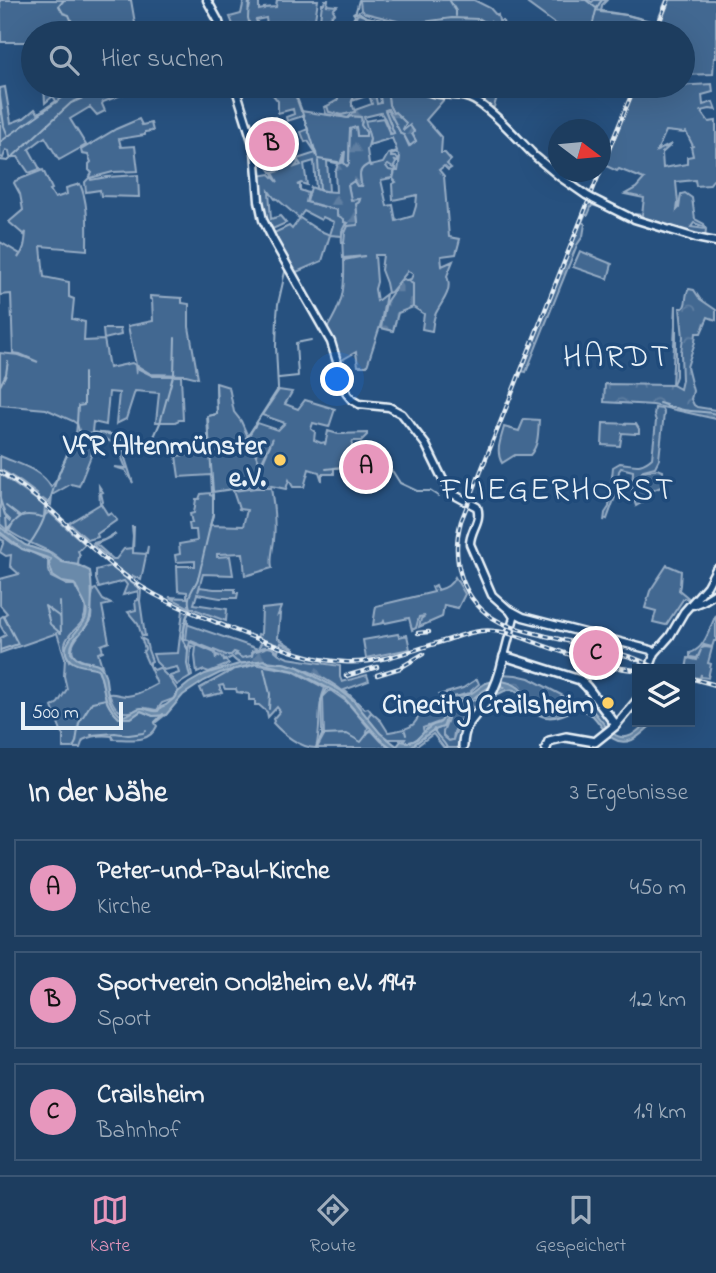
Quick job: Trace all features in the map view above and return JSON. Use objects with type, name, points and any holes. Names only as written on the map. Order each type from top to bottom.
[{"type":"main road","points":[[207,0],[218,21]]},
{"type":"main road","points":[[239,98],[255,148],[261,214],[267,230],[331,342],[345,390],[349,397],[359,404],[389,407],[402,414],[426,445],[449,492],[477,507],[479,516],[470,544],[494,597],[517,615],[652,652]]},
{"type":"main road","points":[[469,98],[478,101],[534,155],[586,195],[631,218],[716,242]]},
{"type":"main road","points":[[701,599],[716,569]]},
{"type":"main road","points":[[650,664],[652,652],[668,638],[688,607],[716,593]]},
{"type":"main road","points":[[463,745],[468,723],[492,692],[507,659],[517,615]]},
{"type":"main road","points":[[507,659],[580,680],[615,725]]},
{"type":"main road","points":[[546,746],[549,741],[561,737],[593,743],[601,739],[632,706]]},
{"type":"green space","points":[[0,0],[131,0],[135,21],[21,21],[21,42],[1,42]]},
{"type":"green space","points":[[244,0],[249,0],[249,10],[251,0],[259,0],[259,10],[276,7],[277,0],[318,0],[315,19],[305,20],[312,21],[266,21],[266,18],[256,21],[232,21],[230,17],[241,14]]},
{"type":"green space","points":[[325,0],[328,0],[327,5],[337,6],[333,10],[335,13],[328,19],[330,21],[320,19]]},
{"type":"green space","points":[[360,0],[474,0],[490,8],[498,15],[499,21],[484,21],[479,18],[482,21],[397,21],[361,10]]},
{"type":"green space","points":[[534,0],[607,0],[602,5],[601,12],[651,21],[551,21],[528,4]]},
{"type":"green space","points":[[670,0],[716,0],[716,58],[713,74],[695,75],[695,21],[661,21]]},
{"type":"green space","points":[[359,14],[387,21],[355,21]]},
{"type":"green space","points":[[712,84],[713,92],[702,95],[703,105],[713,102],[716,110],[701,111],[709,122],[716,121],[716,179],[709,185],[696,186],[695,180],[676,182],[677,210],[681,194],[685,193],[692,198],[695,219],[705,227],[694,223],[691,227],[706,229],[705,239],[634,214],[642,215],[644,198],[625,194],[636,188],[644,179],[619,169],[617,171],[611,168],[611,147],[630,98],[695,98],[695,85]],"holes":[[[666,131],[686,132],[693,146],[693,156],[687,157],[687,164],[663,168],[662,153],[672,144],[657,151]]]},
{"type":"green space","points":[[5,87],[11,123],[24,118],[35,109],[38,113],[56,101],[54,98],[113,98],[103,102],[105,111],[97,115],[90,107],[70,119],[86,145],[59,160],[45,137],[29,149],[40,169],[29,173],[18,157],[10,157],[9,151],[6,150],[3,158],[0,157],[0,88]]},
{"type":"green space","points":[[276,98],[296,98],[301,111],[348,118],[362,117],[361,125],[366,136],[357,136],[356,127],[350,129],[349,165],[344,163],[344,152],[340,164],[327,161],[329,192],[316,189],[314,161],[304,164],[307,185],[301,183],[297,185],[300,185],[300,190],[308,193],[306,202],[337,210],[337,215],[345,219],[346,223],[342,235],[348,226],[358,223],[356,204],[360,199],[351,200],[348,185],[354,181],[357,186],[363,186],[360,174],[362,167],[383,163],[388,154],[397,151],[392,138],[369,145],[370,139],[364,121],[383,118],[390,134],[394,133],[385,109],[388,109],[409,146],[416,141],[412,133],[414,131],[410,126],[405,131],[403,129],[406,123],[393,113],[388,98],[445,98],[426,120],[442,138],[441,153],[445,153],[451,160],[447,164],[451,168],[448,170],[444,166],[439,170],[444,176],[449,237],[460,239],[456,254],[441,256],[442,266],[453,261],[447,276],[448,291],[435,315],[432,331],[422,329],[424,314],[413,307],[413,284],[406,280],[411,279],[413,274],[408,271],[388,293],[381,270],[383,255],[375,255],[377,301],[386,294],[381,323],[367,366],[358,366],[356,352],[342,360],[346,375],[342,374],[335,348],[297,281],[326,330],[342,296],[344,260],[365,256],[343,258],[342,236],[330,235],[322,261],[294,273],[296,279],[264,221],[261,210],[258,176],[270,174],[278,182],[273,173],[279,171],[271,172],[266,164],[258,159],[254,139],[266,133],[262,124],[275,117],[298,163],[295,167],[301,165],[297,159],[316,153],[308,141],[305,142],[301,132],[308,129],[303,116],[287,121],[286,117],[294,114],[293,109],[278,113]],"holes":[[[397,153],[400,157],[398,171],[396,167],[393,179],[396,182],[392,184],[393,200],[417,195],[413,216],[396,221],[393,205],[387,206],[381,180],[392,178],[394,171],[386,166],[393,168],[398,159],[391,155]],[[269,191],[299,218],[304,211],[321,220],[323,217],[334,222],[330,235],[300,218],[292,229],[289,226],[272,234],[270,230],[286,223],[280,216],[271,219]]]},
{"type":"green space","points":[[354,98],[352,106],[355,112],[342,115],[328,112],[327,106],[338,100]]},
{"type":"green space","points":[[370,98],[376,98],[377,104],[381,103],[380,98],[388,98],[393,113],[406,123],[403,129],[410,125],[416,141],[410,146],[388,109],[385,110],[394,133],[391,134],[381,113],[364,117],[370,139],[367,150],[369,164],[361,171],[361,186],[357,186],[354,181],[348,185],[351,200],[360,199],[356,204],[358,223],[348,226],[342,243],[343,232],[348,223],[337,215],[337,210],[307,202],[311,187],[336,192],[335,171],[338,164],[342,163],[345,151],[344,163],[347,166],[349,164],[350,129],[356,127],[357,136],[366,136],[366,132],[361,125],[361,117],[348,118],[326,114],[324,107],[327,106],[329,112],[342,115],[372,104]]},
{"type":"green space","points":[[465,98],[497,98],[494,107],[490,108],[493,111]]},
{"type":"green space","points":[[139,119],[142,125],[151,123],[153,131],[119,139],[121,147],[135,146],[138,171],[113,172],[90,178],[138,175],[139,197],[101,196],[100,190],[86,192],[85,182],[92,173],[89,170],[91,162],[88,155],[82,154],[81,150]]},
{"type":"green space","points":[[43,170],[55,198],[67,194],[66,188],[80,184],[86,208],[87,250],[41,246],[44,277],[69,282],[69,297],[74,299],[72,319],[85,322],[84,341],[104,340],[103,329],[120,329],[121,335],[104,339],[109,368],[132,363],[135,365],[136,374],[137,368],[153,376],[181,376],[183,420],[156,422],[159,393],[135,391],[126,419],[116,424],[119,393],[109,392],[106,425],[93,422],[92,432],[122,436],[133,483],[125,470],[114,467],[126,468],[115,446],[101,438],[93,438],[92,453],[79,486],[71,484],[52,495],[51,505],[0,469],[0,456],[35,471],[51,487],[59,477],[67,454],[75,444],[77,424],[46,409],[0,405],[0,353],[19,355],[38,362],[20,354],[13,353],[11,294],[0,295],[0,242],[20,254],[18,258],[22,252],[25,242],[26,232],[24,235],[9,222],[23,210],[15,181]]},
{"type":"green space","points":[[590,200],[615,212],[592,205],[588,215],[585,215],[582,222],[585,224],[583,236],[526,372],[522,371]]},
{"type":"green space","points":[[580,251],[612,264],[608,279],[573,267]]},
{"type":"green space","points":[[404,279],[413,284],[413,307],[398,313],[393,331],[381,328],[386,302]]},
{"type":"green space","points":[[689,289],[694,290],[700,299],[716,310],[716,320],[708,317],[701,333],[696,333],[687,367],[694,405],[716,410],[716,419],[653,405],[604,402],[605,384],[672,385],[676,305],[676,376],[673,385],[680,389],[683,337],[680,308],[684,306]]},
{"type":"green space","points":[[150,296],[182,298],[182,303],[189,304],[189,327],[198,378],[151,374],[136,365],[128,326],[153,321]]},
{"type":"green space","points":[[216,383],[229,387],[234,412],[241,421],[259,462],[249,435],[257,423],[278,430],[285,423],[262,415],[279,390],[292,392],[285,404],[298,409],[305,400],[335,409],[329,427],[313,423],[311,429],[315,432],[314,440],[325,442],[325,445],[328,431],[367,435],[361,441],[353,441],[344,467],[334,468],[334,474],[322,474],[322,481],[319,472],[309,469],[304,487],[293,487],[289,480],[286,489],[262,484],[261,466],[273,438],[259,463],[261,485],[212,492],[211,475],[179,477],[176,456],[209,452],[207,416],[217,414]]},
{"type":"green space","points":[[655,408],[662,409],[664,413],[659,459],[655,467],[642,472],[657,469],[663,471],[663,486],[645,494],[648,499],[636,506],[632,493],[633,471],[621,468],[615,497],[604,521],[605,513],[609,507],[613,467],[620,463],[640,465],[652,458]]},
{"type":"green space","points":[[524,419],[539,420],[535,447],[530,455],[515,455],[502,463],[499,450],[504,427],[519,431]]},
{"type":"green space","points":[[603,423],[636,424],[639,433],[622,433],[620,446],[602,445]]},
{"type":"green space","points":[[0,474],[45,506],[44,516],[49,512],[85,544],[78,551],[78,565],[65,563],[52,553],[9,531],[12,525],[7,530],[0,524]]},
{"type":"green space","points":[[99,486],[103,492],[101,504],[108,515],[111,513],[117,520],[97,534],[98,537],[88,540],[69,523],[100,504]]},
{"type":"green space","points":[[271,488],[275,520],[272,568],[245,576],[243,553],[217,554],[217,557],[230,556],[233,575],[203,574],[198,592],[200,587],[235,589],[237,598],[197,594],[194,604],[227,609],[226,621],[169,597],[187,598],[187,592],[178,591],[177,566],[195,566],[195,561],[176,562],[175,555],[180,554],[179,544],[197,541],[196,530],[190,530],[189,523],[192,523],[190,514],[194,513],[196,499],[199,499],[201,494],[210,493],[213,496],[210,525],[243,526],[247,510],[239,509],[233,491]]},
{"type":"green space","points":[[132,527],[133,553],[146,554],[141,580],[133,576],[132,579],[109,562],[111,559],[93,543],[114,534],[115,535],[96,544],[116,559],[124,549],[132,548]]},
{"type":"green space","points":[[0,534],[13,544],[48,560],[51,577],[67,585],[75,585],[84,603],[85,612],[81,623],[65,644],[69,661],[98,669],[106,700],[119,718],[131,718],[141,711],[153,716],[165,715],[155,723],[157,726],[149,736],[132,740],[97,736],[83,740],[80,748],[63,748],[63,736],[52,707],[67,689],[64,676],[65,658],[57,633],[0,653],[0,638],[6,635],[0,625],[0,618],[7,613],[0,605],[0,579],[19,574],[10,566],[11,555],[6,556],[0,552],[4,541],[0,539]]},
{"type":"green space","points":[[667,565],[681,571],[679,590],[691,600],[684,598],[666,625],[653,622],[656,611],[645,608],[650,591]]},
{"type":"green space","points":[[110,566],[141,590],[145,636],[142,636],[138,624],[128,612],[136,610],[138,591],[123,595],[127,585],[124,581],[99,588],[96,570]]},
{"type":"green space","points":[[455,577],[465,594],[458,608],[444,605],[442,617],[419,627],[425,616],[419,617],[416,628],[412,630],[409,618],[373,625],[376,606],[434,592],[432,587],[436,585],[438,590],[443,588]]},
{"type":"green space","points":[[96,589],[103,600],[111,604],[102,606],[109,642],[101,645],[103,651],[98,653],[102,666],[79,659],[72,648],[89,623],[93,590]]},
{"type":"green space","points":[[281,607],[278,615],[280,614],[278,638],[295,649],[281,643],[280,647],[257,638],[258,634],[261,635],[262,609]]},
{"type":"green space","points":[[183,610],[188,613],[186,624],[258,649],[252,651],[252,656],[242,658],[236,654],[228,659],[224,658],[229,664],[209,672],[204,670],[197,673],[196,647],[191,646],[192,676],[177,685],[170,676],[179,673],[177,667],[164,670],[153,654],[178,653]]},
{"type":"green space","points":[[716,615],[716,641],[712,647],[704,645],[702,648],[712,648],[708,678],[701,677],[701,674],[700,678],[695,678],[695,664],[687,664],[688,658],[697,660],[701,650],[697,658],[690,657],[690,653],[703,642]]},
{"type":"green space","points":[[185,622],[188,622],[186,639],[226,655],[234,652],[237,653],[234,656],[242,658],[268,647],[288,658],[340,666],[342,682],[367,675],[369,681],[344,690],[371,712],[367,718],[339,688],[298,667],[266,661],[239,663],[232,657],[224,661],[217,655],[216,659],[215,653],[190,642],[188,649],[183,641]]},
{"type":"green space","points":[[398,634],[399,637],[407,635],[410,649],[366,658],[363,640]]},
{"type":"green space","points":[[141,638],[146,641],[152,661],[150,666],[154,670],[159,668],[178,691],[173,699],[162,703],[157,710],[144,708],[129,712],[120,711],[109,694],[131,695],[157,684],[143,652],[145,649]]},
{"type":"green space","points":[[262,641],[279,648],[278,652],[269,647],[258,649]]},
{"type":"green space","points":[[259,663],[293,671],[325,688],[316,748],[304,746],[287,736],[273,723],[280,711],[277,707],[268,717],[267,712],[255,705],[255,700],[249,700],[249,694],[237,692],[236,689],[225,689],[223,685],[219,686],[222,693],[204,697],[200,688],[230,670]]},
{"type":"green space","points":[[501,674],[529,678],[567,698],[569,696],[590,702],[595,699],[614,725],[609,730],[580,704],[551,703],[535,706],[535,709],[517,687],[499,681]]},
{"type":"green space","points":[[477,679],[479,684],[472,693],[444,697],[442,721],[423,728],[424,733],[412,742],[403,742],[405,739],[386,739],[367,718],[371,712],[388,732],[405,729],[417,720],[418,708],[423,707],[424,712],[436,709],[441,704],[439,695],[463,688]]},
{"type":"green space","points":[[493,686],[457,748],[444,748],[433,734],[414,748],[409,748],[432,731],[443,727],[450,701],[477,701],[474,697]],"holes":[[[453,702],[471,704],[471,708],[461,708],[462,717],[453,740],[449,741],[443,736],[449,705]]]},
{"type":"green space","points":[[330,690],[347,702],[368,727],[367,732],[372,731],[390,748],[317,748],[324,735],[323,697]]},
{"type":"green space","points":[[460,702],[471,704],[472,707],[463,711],[453,740],[449,741],[443,732],[449,705]]},
{"type":"shaded area","points":[[0,527],[25,545],[90,571],[92,596],[89,621],[75,639],[71,653],[84,662],[100,666],[111,703],[122,716],[140,708],[158,711],[189,683],[205,674],[264,660],[298,667],[340,690],[354,701],[380,733],[397,746],[401,741],[412,742],[428,728],[440,723],[443,717],[442,704],[447,699],[470,694],[486,683],[495,681],[510,683],[519,688],[535,708],[544,704],[541,702],[585,705],[611,732],[621,737],[649,727],[632,740],[619,741],[609,736],[593,716],[584,710],[578,708],[556,717],[543,716],[531,709],[516,691],[508,690],[498,694],[497,691],[504,687],[496,685],[475,697],[482,698],[481,700],[458,699],[450,702],[446,707],[443,727],[432,731],[409,748],[392,748],[380,739],[338,693],[295,671],[259,663],[220,673],[204,681],[183,695],[166,715],[153,716],[141,711],[131,718],[119,718],[106,700],[98,669],[74,663],[67,655],[67,643],[84,622],[87,612],[76,586],[53,576],[49,563],[51,559],[22,549],[0,532]]},
{"type":"waterway","points":[[64,0],[59,6],[72,21]]},
{"type":"waterway","points":[[249,0],[249,21]]},
{"type":"waterway","points":[[353,13],[359,0]]},
{"type":"waterway","points":[[586,0],[596,8]]},
{"type":"waterway","points":[[593,21],[602,0]]},
{"type":"waterway","points":[[450,1],[456,16]]},
{"type":"waterway","points":[[596,10],[626,15]]},
{"type":"waterway","points":[[352,21],[354,14],[359,12],[366,17],[387,21]]},
{"type":"waterway","points":[[627,15],[648,21]]},
{"type":"waterway","points":[[430,21],[452,18],[481,21]]},
{"type":"waterway","points":[[0,97],[8,136]]},
{"type":"waterway","points":[[0,142],[62,98]]},
{"type":"waterway","points":[[0,160],[8,161],[71,103],[83,98]]},
{"type":"waterway","points":[[297,98],[302,111]]},
{"type":"waterway","points":[[302,112],[309,133]]},
{"type":"waterway","points":[[310,134],[317,157]]},
{"type":"waterway","points":[[318,159],[338,162]]},
{"type":"waterway","points":[[318,161],[320,190]]},
{"type":"waterway","points":[[283,280],[286,268]]},
{"type":"waterway","points":[[277,316],[283,282]]},
{"type":"waterway","points":[[276,346],[277,318]]},
{"type":"waterway","points":[[174,374],[175,338]]},
{"type":"waterway","points":[[279,378],[298,376],[296,343],[311,340]]},
{"type":"waterway","points":[[276,347],[278,388]]},
{"type":"waterway","points":[[0,386],[8,361]]},
{"type":"waterway","points":[[81,439],[77,423],[78,406],[84,405],[84,373]]},
{"type":"waterway","points":[[124,438],[136,441],[153,439],[173,376]]},
{"type":"waterway","points":[[208,416],[217,414],[216,384]]},
{"type":"waterway","points":[[249,434],[278,389]]},
{"type":"waterway","points":[[659,403],[674,407]]},
{"type":"waterway","points":[[676,408],[716,414]]},
{"type":"waterway","points":[[208,418],[210,453]]},
{"type":"waterway","points":[[49,503],[59,473],[69,451],[76,443],[93,433],[122,436]]},
{"type":"waterway","points":[[213,491],[210,453],[239,447],[248,435]]},
{"type":"waterway","points":[[383,465],[393,472],[400,483],[417,491],[430,491],[438,496]]},
{"type":"waterway","points":[[326,469],[344,467]]},
{"type":"waterway","points":[[202,561],[213,514],[213,494]]},
{"type":"waterway","points":[[0,499],[5,515]]},
{"type":"waterway","points":[[6,506],[19,516]]},
{"type":"waterway","points":[[28,546],[46,511]]},
{"type":"waterway","points":[[6,532],[24,515],[42,517]]},
{"type":"waterway","points":[[7,530],[6,516],[11,521]]},
{"type":"waterway","points":[[190,608],[189,597],[202,563]]},
{"type":"waterway","points":[[51,625],[61,633],[60,602]]},
{"type":"waterway","points":[[50,624],[45,606],[60,617]]},
{"type":"waterway","points":[[189,612],[182,638],[188,650],[190,677]]},
{"type":"waterway","points":[[0,650],[18,644],[4,617]]},
{"type":"waterway","points":[[264,669],[270,694],[269,709]]},
{"type":"waterway","points":[[316,748],[322,735],[321,700],[327,689]]},
{"type":"waterway","points":[[73,748],[79,723],[92,702],[106,699]]},
{"type":"waterway","points":[[155,722],[163,714]]},
{"type":"waterway","points":[[323,735],[347,734],[361,742],[371,729]]},
{"type":"waterway","points":[[434,729],[447,748]]},
{"type":"waterway","points":[[129,735],[146,731]]},
{"type":"waterway","points":[[405,731],[406,735]]},
{"type":"waterway","points":[[91,735],[128,735]]},
{"type":"railway","points":[[660,21],[668,0]]},
{"type":"railway","points":[[611,144],[630,98]]},
{"type":"railway","points":[[596,182],[461,521],[458,565],[462,579],[476,604],[500,622],[629,656],[647,664]]},
{"type":"railway","points":[[0,472],[47,506],[104,559],[146,590],[191,612],[289,651],[330,661],[370,661],[396,656],[470,633],[488,631],[513,635],[603,664],[632,670]]},
{"type":"railway","points":[[418,633],[429,632]]},
{"type":"railway","points":[[377,675],[400,668],[423,654]]},
{"type":"railway","points":[[346,676],[377,667]]},
{"type":"railway","points":[[695,679],[716,685]]},
{"type":"place","name":"Sportverein Onolzheim e.V. 1947","points":[[272,144]]},
{"type":"place","name":"VfR Altenmünster e.V.","points":[[280,460]]},
{"type":"place","name":"Peter-und-Paul-Kirche","points":[[366,467]]},
{"type":"place","name":"Crailsheim","points":[[596,653]]},
{"type":"place","name":"Cinecity Crailsheim","points":[[608,703]]},
{"type":"district","name":"HARDT","points":[[617,355]]},
{"type":"district","name":"FLIEGERHORST","points":[[558,488]]}]
